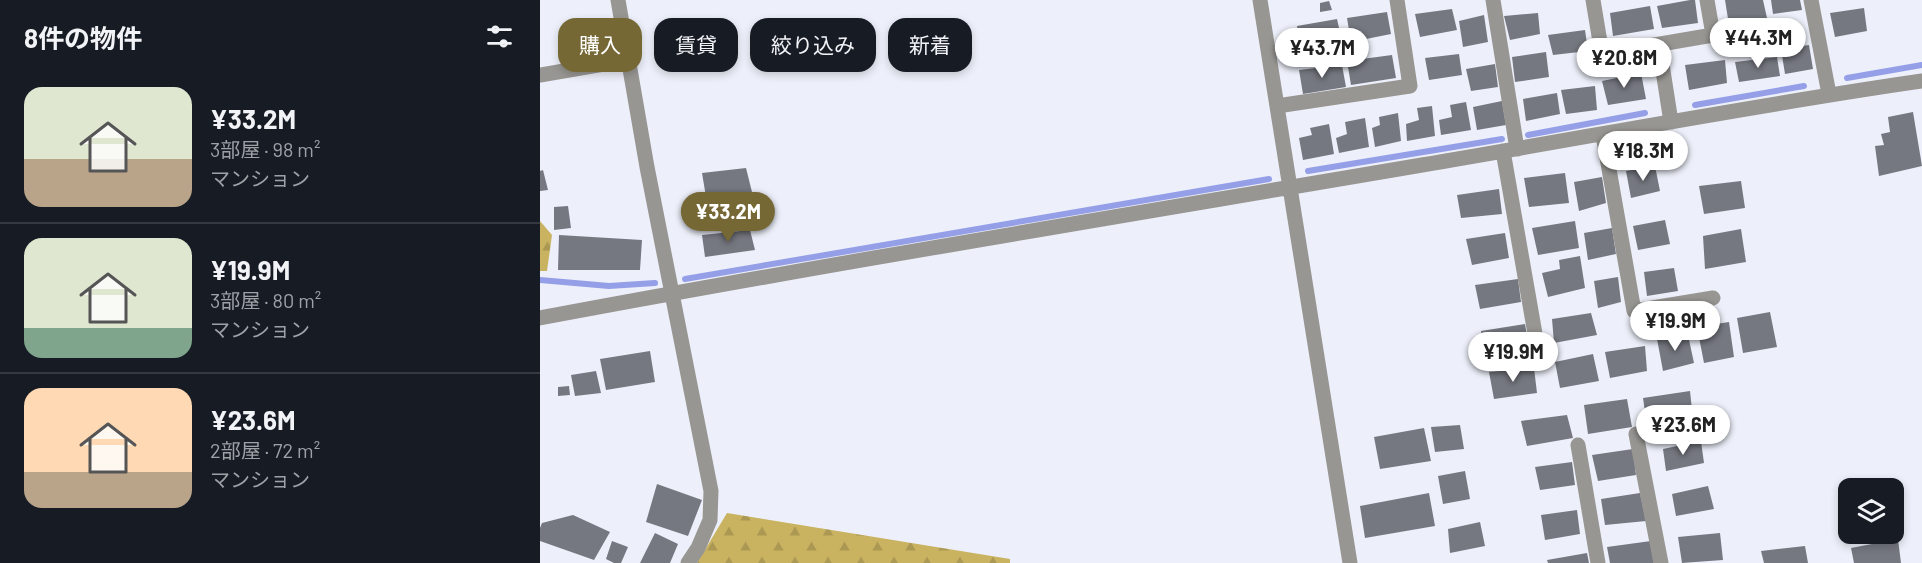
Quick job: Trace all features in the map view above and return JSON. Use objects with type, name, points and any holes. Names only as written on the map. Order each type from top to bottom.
[{"type":"street","points":[[618,0],[621,18]]},
{"type":"street","points":[[1260,0],[1350,563]]},
{"type":"street","points":[[1277,106],[1410,86],[1397,0]]},
{"type":"street","points":[[1493,0],[1510,150],[1537,345]]},
{"type":"street","points":[[1593,0],[1602,54],[1713,35],[1707,0]]},
{"type":"street","points":[[1811,0],[1829,94]]},
{"type":"street","points":[[1659,45],[1671,122]]},
{"type":"street","points":[[540,75],[558,72]]},
{"type":"street","points":[[629,72],[711,491],[710,520],[698,548],[688,563]]},
{"type":"street","points":[[540,318],[828,264],[1603,135],[1829,94],[1922,81]]},
{"type":"street","points":[[1603,135],[1634,311],[1713,298]]},
{"type":"street","points":[[1636,434],[1660,563]]},
{"type":"street","points":[[1578,445],[1598,563]]},
{"type":"green space","points":[[540,221],[552,235],[547,271],[540,271]]},
{"type":"green space","points":[[727,513],[1010,559],[1010,563],[697,563]]},
{"type":"building","points":[[1695,0],[1698,23],[1662,28],[1657,6]]},
{"type":"building","points":[[1725,0],[1763,0],[1767,18],[1729,25]]},
{"type":"building","points":[[1771,0],[1800,0],[1802,10],[1773,14]]},
{"type":"building","points":[[1329,1],[1332,10],[1320,12],[1320,3]]},
{"type":"building","points":[[1650,6],[1654,29],[1613,36],[1610,13]]},
{"type":"building","points":[[1864,8],[1867,31],[1835,37],[1830,13]]},
{"type":"building","points":[[1452,9],[1457,30],[1420,37],[1415,14]]},
{"type":"building","points":[[1387,12],[1391,34],[1351,42],[1347,18]]},
{"type":"building","points":[[1538,13],[1540,34],[1510,40],[1504,16]]},
{"type":"building","points":[[1484,15],[1488,42],[1463,47],[1459,21]]},
{"type":"building","points":[[1337,19],[1342,41],[1301,49],[1297,26]]},
{"type":"building","points":[[1767,24],[1770,40],[1749,43],[1747,27]]},
{"type":"building","points":[[1585,30],[1588,51],[1553,55],[1548,35]]},
{"type":"building","points":[[1742,36],[1746,51],[1732,53],[1730,39]]},
{"type":"building","points":[[1809,45],[1813,69],[1785,74],[1781,49]]},
{"type":"building","points":[[1546,52],[1549,77],[1515,82],[1512,57]]},
{"type":"building","points":[[1459,54],[1462,75],[1429,80],[1425,58]]},
{"type":"building","points":[[1392,55],[1396,78],[1351,85],[1347,61]]},
{"type":"building","points":[[1777,57],[1780,76],[1739,82],[1735,62]]},
{"type":"building","points":[[1725,60],[1727,83],[1689,90],[1685,65]]},
{"type":"building","points":[[1495,64],[1498,87],[1471,91],[1466,69]]},
{"type":"building","points":[[1342,65],[1346,87],[1303,94],[1299,70]]},
{"type":"building","points":[[1641,73],[1646,99],[1608,105],[1602,81]]},
{"type":"building","points":[[1595,86],[1597,110],[1566,114],[1561,90]]},
{"type":"building","points":[[1557,93],[1560,114],[1526,121],[1523,99]]},
{"type":"building","points":[[1502,101],[1506,125],[1477,130],[1473,107]]},
{"type":"building","points":[[1466,102],[1471,130],[1441,135],[1439,120],[1452,117],[1450,105]]},
{"type":"building","points":[[1432,106],[1435,136],[1407,141],[1406,124],[1419,120],[1417,108]]},
{"type":"building","points":[[1913,112],[1922,166],[1879,176],[1875,146],[1884,145],[1881,134],[1890,132],[1888,117]]},
{"type":"building","points":[[1398,113],[1401,141],[1375,147],[1372,128],[1380,125],[1379,117]]},
{"type":"building","points":[[1365,118],[1369,147],[1339,153],[1336,138],[1347,134],[1345,122]]},
{"type":"building","points":[[1329,124],[1334,154],[1303,160],[1299,138],[1312,135],[1310,128]]},
{"type":"building","points":[[1655,166],[1660,191],[1631,198],[1626,171]]},
{"type":"building","points":[[746,168],[753,196],[707,203],[702,173]]},
{"type":"building","points":[[543,170],[548,190],[540,191],[540,171]]},
{"type":"building","points":[[1565,173],[1569,203],[1529,207],[1524,178]]},
{"type":"building","points":[[1602,177],[1606,203],[1579,211],[1574,182]]},
{"type":"building","points":[[1741,181],[1745,208],[1704,214],[1699,186]]},
{"type":"building","points":[[1499,189],[1502,214],[1461,218],[1457,195]]},
{"type":"building","points":[[568,206],[571,228],[554,230],[554,207]]},
{"type":"building","points":[[1665,220],[1670,244],[1638,250],[1633,226]]},
{"type":"building","points":[[1575,221],[1579,248],[1538,255],[1532,228]]},
{"type":"building","points":[[1612,228],[1616,254],[1588,260],[1584,233]]},
{"type":"building","points":[[1741,229],[1746,262],[1705,269],[1703,236]]},
{"type":"building","points":[[750,230],[755,250],[705,257],[702,235]]},
{"type":"building","points":[[1505,233],[1509,258],[1472,265],[1466,239]]},
{"type":"building","points":[[559,235],[642,240],[640,270],[558,270]]},
{"type":"building","points":[[1580,256],[1585,288],[1548,297],[1542,273],[1560,269],[1559,260]]},
{"type":"building","points":[[1674,268],[1678,291],[1647,296],[1644,272]]},
{"type":"building","points":[[1618,277],[1621,302],[1598,308],[1594,281]]},
{"type":"building","points":[[1518,279],[1521,302],[1480,309],[1475,285]]},
{"type":"building","points":[[1770,312],[1777,347],[1743,353],[1737,318]]},
{"type":"building","points":[[1591,313],[1597,335],[1554,343],[1552,319]]},
{"type":"building","points":[[1729,322],[1734,357],[1704,363],[1697,327]]},
{"type":"building","points":[[1525,324],[1529,346],[1485,356],[1481,331]]},
{"type":"building","points":[[1688,335],[1694,363],[1663,371],[1657,339]]},
{"type":"building","points":[[1645,346],[1647,371],[1610,378],[1605,352]]},
{"type":"building","points":[[650,351],[655,382],[606,390],[600,359]]},
{"type":"building","points":[[1593,354],[1599,381],[1560,388],[1555,362]]},
{"type":"building","points":[[1534,368],[1537,393],[1494,399],[1489,372]]},
{"type":"building","points":[[596,371],[601,393],[575,396],[571,375]]},
{"type":"building","points":[[569,386],[570,395],[558,396],[558,387]]},
{"type":"building","points":[[1690,391],[1693,419],[1647,426],[1643,398]]},
{"type":"building","points":[[1627,399],[1632,427],[1588,434],[1584,405]]},
{"type":"building","points":[[1567,415],[1573,438],[1527,446],[1521,421]]},
{"type":"building","points":[[1460,425],[1464,449],[1435,452],[1431,427]]},
{"type":"building","points":[[1424,428],[1431,461],[1380,469],[1374,437]]},
{"type":"building","points":[[1701,441],[1704,463],[1666,471],[1663,449]]},
{"type":"building","points":[[1633,449],[1636,475],[1598,481],[1592,455]]},
{"type":"building","points":[[1572,462],[1575,485],[1540,490],[1535,467]]},
{"type":"building","points":[[1465,471],[1470,499],[1443,504],[1438,476]]},
{"type":"building","points":[[657,484],[702,500],[688,536],[646,522]]},
{"type":"building","points":[[1708,486],[1714,509],[1676,516],[1672,494]]},
{"type":"building","points":[[1429,493],[1435,526],[1365,538],[1360,506]]},
{"type":"building","points":[[1640,493],[1646,521],[1605,525],[1601,499]]},
{"type":"building","points":[[1577,510],[1580,534],[1545,540],[1541,515]]},
{"type":"building","points":[[573,515],[610,532],[594,560],[540,541],[542,523]]},
{"type":"building","points":[[1480,522],[1485,546],[1450,553],[1448,529]]},
{"type":"building","points":[[655,533],[678,544],[670,563],[640,563]]},
{"type":"building","points":[[1720,533],[1723,560],[1682,563],[1678,537]]},
{"type":"building","points":[[612,541],[628,547],[621,563],[614,563],[606,559]]},
{"type":"building","points":[[1651,541],[1654,563],[1610,563],[1607,547]]},
{"type":"building","points":[[1872,544],[1899,544],[1901,563],[1854,563],[1851,548]]},
{"type":"building","points":[[1805,546],[1808,563],[1764,563],[1761,551]]},
{"type":"building","points":[[1587,553],[1589,563],[1548,563],[1547,560]]},
{"type":"waterway","points":[[1847,78],[1922,65]]},
{"type":"waterway","points":[[1695,105],[1804,86]]},
{"type":"waterway","points":[[1528,135],[1645,113]]},
{"type":"waterway","points":[[1308,171],[1502,139]]},
{"type":"waterway","points":[[685,279],[1269,179]]},
{"type":"waterway","points":[[540,280],[609,286],[655,283]]}]
